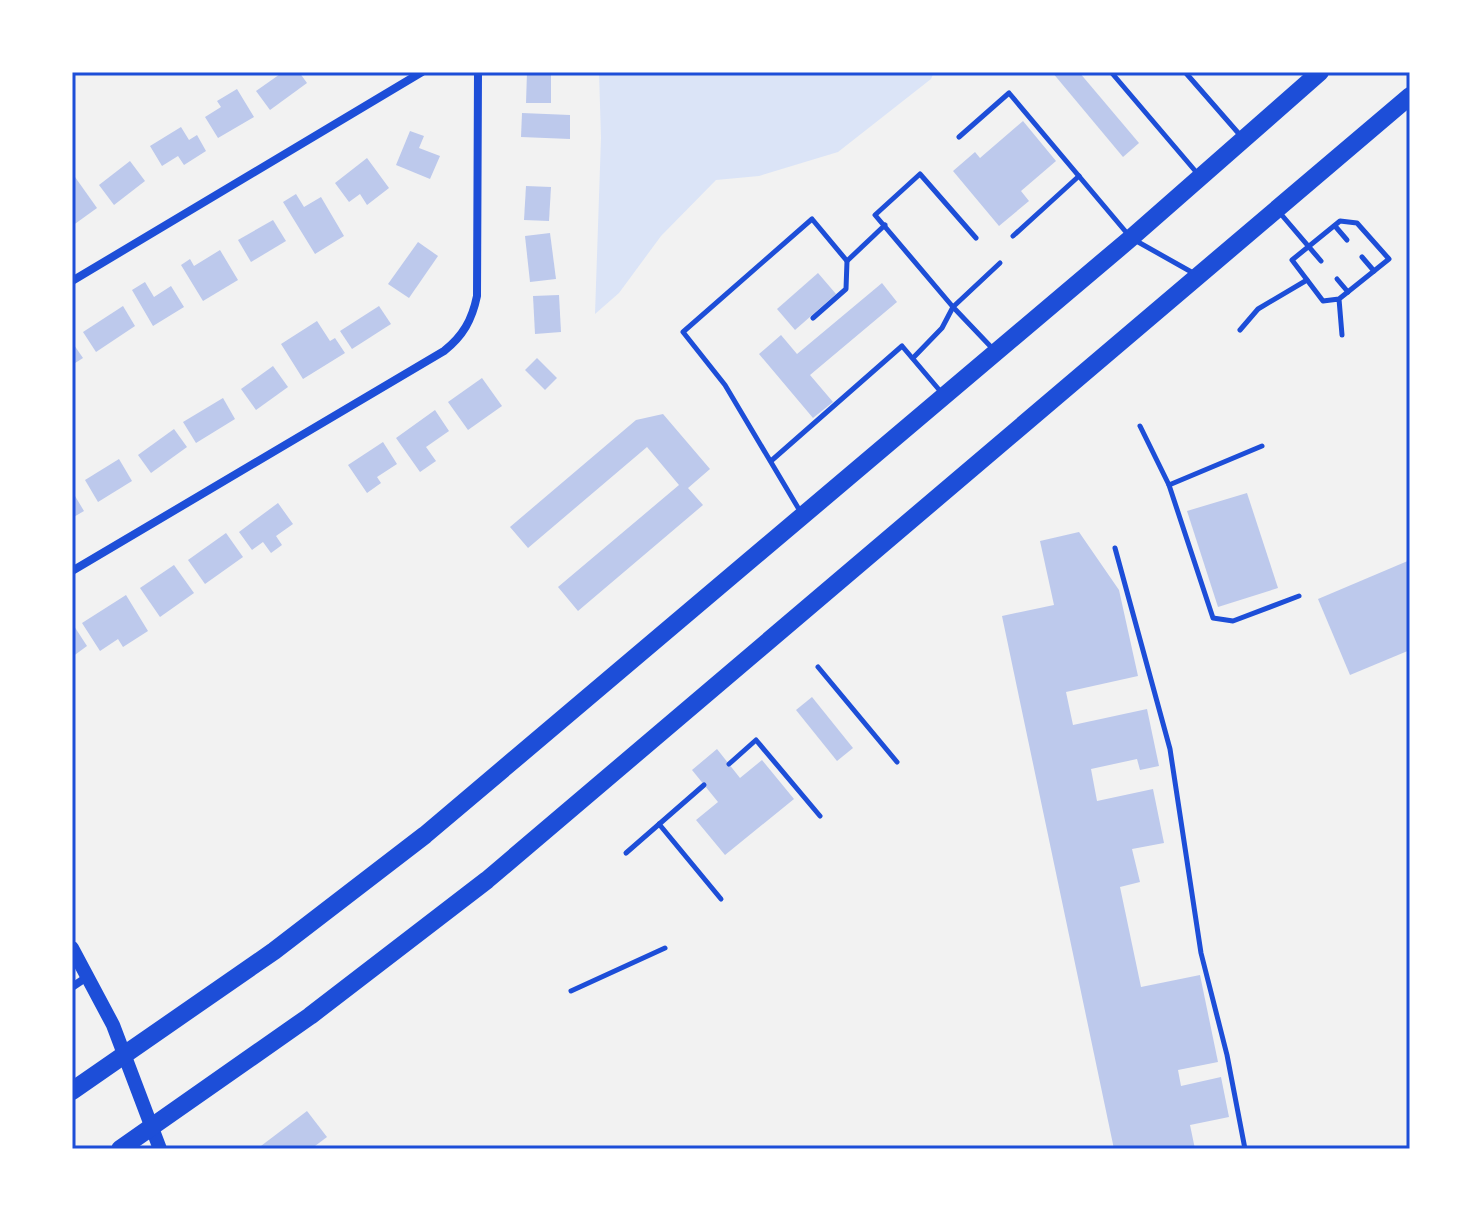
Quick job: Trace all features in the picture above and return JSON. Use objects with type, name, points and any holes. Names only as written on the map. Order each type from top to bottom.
[{"type":"highway","points":[[72,1091],[274,951],[425,835],[1131,238],[1320,72]]},
{"type":"highway","points":[[120,1149],[310,1016],[487,880],[1410,96]]},
{"type":"street","points":[[72,281],[422,72]]},
{"type":"street","points":[[72,571],[444,351],[462,334],[473,314],[478,276],[478,72]]},
{"type":"street","points":[[72,948],[113,1025],[160,1149]]},
{"type":"street","points":[[72,987],[87,977]]},
{"type":"lane","points":[[1111,72],[1201,177]]},
{"type":"lane","points":[[1185,72],[1243,139]]},
{"type":"lane","points":[[959,137],[1009,93],[1131,238],[1199,276]]},
{"type":"lane","points":[[976,238],[920,174],[875,215],[953,307],[996,352]]},
{"type":"lane","points":[[1013,236],[1079,176]]},
{"type":"lane","points":[[1277,210],[1321,261]]},
{"type":"lane","points":[[803,516],[725,385],[683,332],[812,219],[847,261],[846,289],[813,318]]},
{"type":"lane","points":[[1340,221],[1357,223],[1389,259],[1339,299],[1323,301],[1292,260],[1309,246],[1340,221]]},
{"type":"lane","points":[[847,261],[885,225]]},
{"type":"lane","points":[[1334,225],[1347,240]]},
{"type":"lane","points":[[1362,257],[1374,271]]},
{"type":"lane","points":[[913,358],[942,328],[953,307],[1000,263]]},
{"type":"lane","points":[[1337,279],[1348,292]]},
{"type":"lane","points":[[1240,330],[1258,309],[1307,280]]},
{"type":"lane","points":[[1339,299],[1342,335]]},
{"type":"lane","points":[[771,461],[902,346],[944,395]]},
{"type":"lane","points":[[1140,426],[1169,485],[1213,618],[1233,621],[1299,596]]},
{"type":"lane","points":[[1169,485],[1262,446]]},
{"type":"lane","points":[[1115,548],[1170,749],[1201,953],[1227,1055],[1245,1149]]},
{"type":"lane","points":[[818,667],[897,762]]},
{"type":"lane","points":[[729,764],[756,740],[820,816]]},
{"type":"lane","points":[[626,853],[704,785]]},
{"type":"lane","points":[[659,824],[721,899]]},
{"type":"lane","points":[[571,991],[665,948]]},
{"type":"shaded area","points":[[599,72],[934,72],[931,79],[838,152],[759,176],[716,180],[661,236],[619,293],[595,314],[601,138]]},
{"type":"building","points":[[283,72],[299,72],[307,83],[270,110],[256,91]]},
{"type":"building","points":[[527,72],[551,72],[551,103],[526,103]]},
{"type":"building","points":[[1052,72],[1079,72],[1139,143],[1123,157]]},
{"type":"building","points":[[237,89],[254,117],[218,138],[205,117],[221,107],[217,101]]},
{"type":"building","points":[[522,113],[570,115],[570,139],[521,137]]},
{"type":"building","points":[[1023,121],[1056,161],[1021,191],[1029,201],[999,226],[953,171],[975,152],[980,158]]},
{"type":"building","points":[[181,127],[189,140],[197,135],[206,151],[184,165],[178,156],[162,166],[150,146]]},
{"type":"building","points":[[410,131],[424,136],[419,148],[440,156],[430,179],[396,165]]},
{"type":"building","points":[[367,158],[389,188],[367,205],[360,194],[349,202],[335,183]]},
{"type":"building","points":[[130,161],[145,181],[114,205],[99,185]]},
{"type":"building","points":[[75,177],[97,208],[72,226],[72,180]]},
{"type":"building","points":[[526,186],[551,187],[549,221],[524,220]]},
{"type":"building","points":[[296,194],[304,207],[321,197],[344,236],[315,254],[283,202]]},
{"type":"building","points":[[273,220],[286,241],[251,262],[238,240]]},
{"type":"building","points":[[550,233],[556,279],[530,282],[525,236]]},
{"type":"building","points":[[418,242],[438,256],[409,298],[388,284]]},
{"type":"building","points":[[220,250],[238,280],[203,301],[181,265],[190,259],[194,266]]},
{"type":"building","points":[[818,273],[836,294],[795,330],[777,309]]},
{"type":"building","points":[[145,282],[154,297],[171,286],[184,307],[153,326],[132,290]]},
{"type":"building","points":[[882,283],[897,302],[810,375],[833,402],[813,418],[759,354],[781,335],[797,354]]},
{"type":"building","points":[[559,295],[561,332],[535,334],[533,296]]},
{"type":"building","points":[[123,306],[135,326],[96,352],[83,332]]},
{"type":"building","points":[[379,306],[391,324],[352,349],[340,331]]},
{"type":"building","points":[[317,321],[330,341],[335,338],[345,353],[303,379],[281,344]]},
{"type":"building","points":[[72,342],[83,358],[72,365]]},
{"type":"building","points":[[537,358],[557,378],[545,390],[525,370]]},
{"type":"building","points":[[273,366],[288,387],[256,410],[241,389]]},
{"type":"building","points":[[482,378],[502,406],[468,430],[448,402]]},
{"type":"building","points":[[223,398],[235,419],[196,443],[183,422]]},
{"type":"building","points":[[435,410],[449,431],[426,447],[436,461],[420,472],[396,438]]},
{"type":"building","points":[[663,414],[710,469],[688,488],[703,505],[578,611],[558,587],[679,485],[647,447],[528,548],[510,527],[636,420]]},
{"type":"building","points":[[174,429],[187,447],[151,473],[138,455]]},
{"type":"building","points":[[383,442],[397,464],[377,477],[381,483],[367,493],[348,465]]},
{"type":"building","points":[[119,459],[132,481],[98,502],[85,480]]},
{"type":"building","points":[[72,491],[84,511],[72,518]]},
{"type":"building","points":[[1247,493],[1278,588],[1218,607],[1187,511]]},
{"type":"building","points":[[278,503],[293,524],[276,536],[282,545],[271,553],[263,542],[252,550],[239,532]]},
{"type":"building","points":[[1079,532],[1119,590],[1138,676],[1066,692],[1073,725],[1147,709],[1159,766],[1140,770],[1137,759],[1091,769],[1097,801],[1153,789],[1164,843],[1132,849],[1140,882],[1120,887],[1141,987],[1200,975],[1218,1062],[1178,1070],[1181,1086],[1221,1077],[1229,1117],[1190,1125],[1195,1149],[1114,1149],[1002,616],[1054,605],[1040,541]]},
{"type":"building","points":[[226,533],[243,557],[205,584],[188,560]]},
{"type":"building","points":[[1410,560],[1410,650],[1350,675],[1318,599]]},
{"type":"building","points":[[174,565],[194,593],[160,617],[140,588]]},
{"type":"building","points":[[126,595],[148,631],[123,647],[118,639],[100,651],[82,623]]},
{"type":"building","points":[[72,627],[87,646],[72,657]]},
{"type":"building","points":[[812,697],[853,748],[837,761],[796,710]]},
{"type":"building","points":[[717,749],[740,778],[762,760],[794,799],[725,855],[696,820],[718,802],[692,770]]},
{"type":"building","points":[[307,1111],[327,1137],[311,1149],[257,1149]]}]
